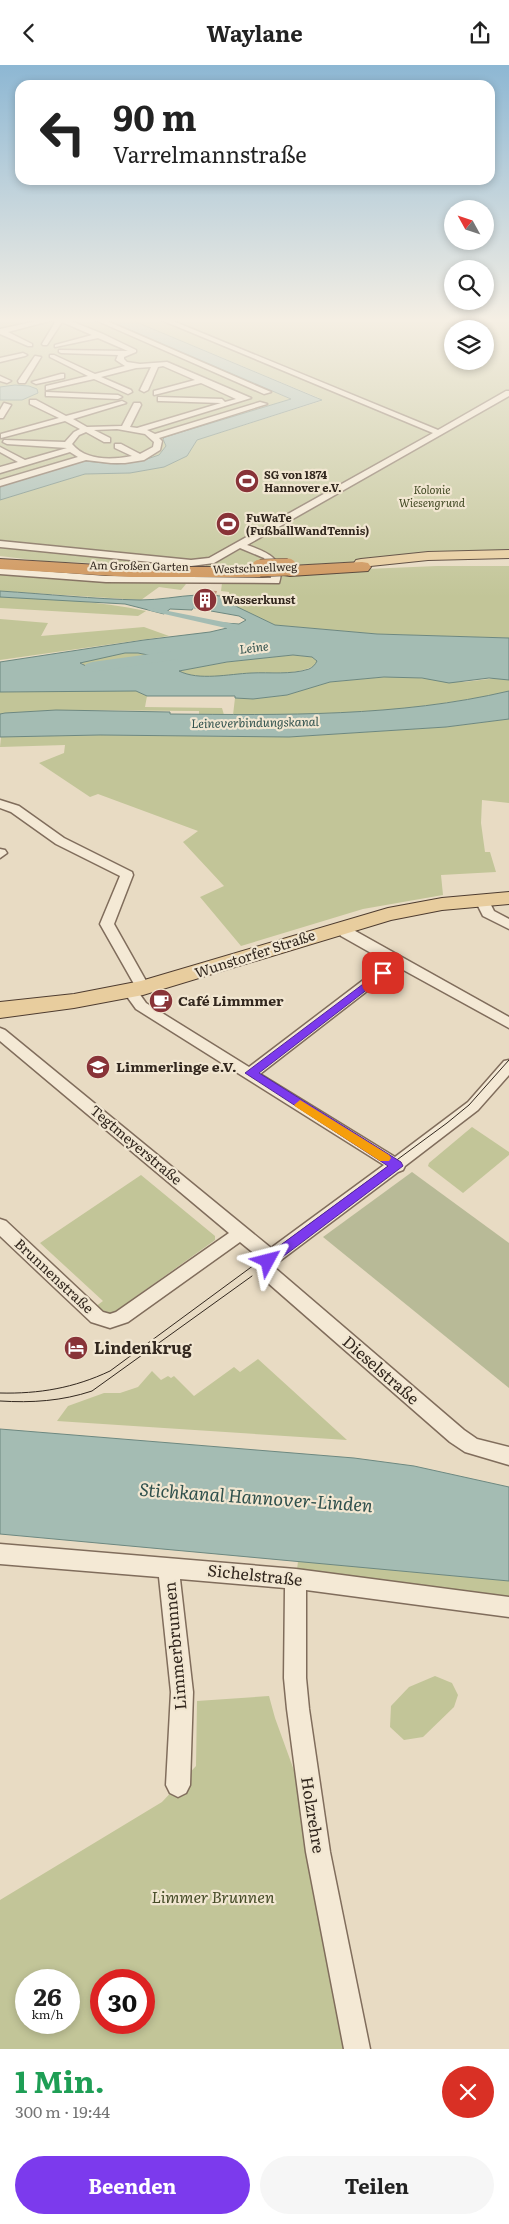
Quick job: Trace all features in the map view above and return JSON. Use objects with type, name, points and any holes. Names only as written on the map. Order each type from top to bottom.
[{"type":"highway","name":"Westschnellweg","points":[[0,559],[126,568],[261,570]]},
{"type":"highway","name":"Westschnellweg","points":[[0,563],[44,569],[122,572],[261,570],[362,565]]},
{"type":"main road","name":"Westschnellweg","points":[[362,565],[497,558]]},
{"type":"main road","name":"Wunstorfer Straße","points":[[0,1010],[74,1001],[136,990],[341,927],[418,908],[509,898]]},
{"type":"street","points":[[40,412],[77,433]]},
{"type":"street","points":[[47,412],[108,440]]},
{"type":"street","points":[[69,412],[98,427]]},
{"type":"street","points":[[69,447],[70,438],[86,429],[125,427],[154,437],[158,441],[157,448],[141,458],[110,461],[86,457],[69,447],[5,439],[87,412]]},
{"type":"street","points":[[125,427],[133,412]]},
{"type":"street","points":[[173,412],[181,417]]},
{"type":"street","points":[[138,430],[199,412]]},
{"type":"street","points":[[154,437],[238,412]]},
{"type":"street","points":[[388,412],[440,433]]},
{"type":"street","points":[[240,545],[477,412]]},
{"type":"street","points":[[118,446],[141,458]]},
{"type":"street","points":[[0,470],[69,447]]},
{"type":"street","points":[[0,449],[25,463]]},
{"type":"street","points":[[0,483],[86,457]]},
{"type":"street","name":"Am Großen Garten","points":[[0,545],[191,563],[211,561],[240,545],[268,556],[274,567],[276,581],[106,579],[0,571]]},
{"type":"street","points":[[0,805],[15,809],[60,841],[127,875],[107,924],[136,990],[141,1006],[397,1166]]},
{"type":"street","points":[[482,900],[488,913],[509,925]]},
{"type":"street","points":[[341,927],[346,933],[509,1023]]},
{"type":"street","points":[[251,1073],[397,961]]},
{"type":"street","name":"Tegtmeyerstraße","points":[[0,1033],[241,1233],[269,1261]]},
{"type":"street","points":[[269,1261],[397,1166],[473,1106],[509,1065]]},
{"type":"street","name":"Brunnenstraße","points":[[0,1226],[103,1321],[122,1317],[241,1233]]},
{"type":"street","name":"Dieselstraße","points":[[269,1261],[266,1271],[270,1275],[457,1436],[472,1446],[509,1456]]},
{"type":"street","name":"Sichelstraße","points":[[0,1554],[296,1579],[509,1607]]},
{"type":"street","name":"Limmerbrunnen","points":[[168,1567],[182,1692],[178,1785]]},
{"type":"street","name":"Holzrehre","points":[[296,1579],[295,1678],[298,1709],[318,1852],[357,2049]]},
{"type":"green space","points":[[0,412],[249,412],[165,437],[163,439],[166,446],[159,455],[145,460],[117,464],[84,461],[0,486]]},
{"type":"green space","name":"SG von 1874 Hannover e.V.","points":[[287,412],[385,412],[434,433],[211,558],[183,560],[0,542],[0,500],[85,474],[130,473],[164,467],[187,456],[197,440]]},
{"type":"green space","points":[[393,412],[473,412],[442,429],[433,428]]},
{"type":"green space","name":"Kolonie Wiesengrund","points":[[483,412],[509,412],[509,553],[280,566],[206,568],[206,565],[223,559]]},
{"type":"green space","points":[[0,548],[192,565],[190,567],[41,561],[0,556]]},
{"type":"green space","points":[[437,566],[509,566],[509,638],[377,634],[275,625],[224,601],[226,598],[216,595],[229,594],[229,592],[221,591],[223,575]]},
{"type":"green space","points":[[0,569],[96,575],[175,576],[186,584],[181,590],[159,587],[141,600],[0,591]]},
{"type":"green space","points":[[0,597],[73,601],[146,611],[138,616],[0,608]]},
{"type":"green space","points":[[0,619],[48,623],[41,636],[144,627],[169,636],[0,660]]},
{"type":"green space","points":[[125,653],[153,656],[135,662],[86,666],[80,662]]},
{"type":"green space","points":[[293,655],[312,657],[317,661],[310,668],[288,672],[196,676],[178,671],[228,662]]},
{"type":"green space","points":[[396,676],[464,682],[497,678],[509,680],[509,691],[441,704],[407,708],[337,713],[233,715],[235,698],[253,699],[287,695],[330,682]]},
{"type":"green space","points":[[136,691],[147,696],[145,707],[222,708],[224,715],[199,714],[199,711],[56,710],[0,714],[0,692]]},
{"type":"green space","points":[[509,719],[509,803],[482,800],[481,823],[485,852],[490,852],[496,872],[441,875],[443,895],[363,909],[241,946],[200,897],[224,886],[183,842],[198,831],[98,794],[90,797],[39,763],[64,753],[65,745],[0,747],[1,737],[100,735],[289,737],[446,727]]},
{"type":"green space","points":[[472,1127],[509,1152],[509,1155],[463,1193],[428,1166],[429,1163]]},
{"type":"green space","points":[[412,1172],[509,1243],[509,1388],[323,1237]]},
{"type":"green space","points":[[141,1175],[215,1236],[215,1240],[113,1313],[104,1313],[95,1307],[103,1301],[40,1243]]},
{"type":"green space","points":[[258,1359],[347,1440],[57,1421],[68,1406],[104,1393],[120,1393],[138,1387],[152,1371],[161,1380],[168,1376],[171,1378],[174,1376],[194,1396],[234,1367],[240,1372]]},
{"type":"green space","points":[[298,1561],[509,1581],[509,1607],[296,1579]]},
{"type":"green space","points":[[435,1676],[452,1683],[458,1695],[454,1707],[423,1737],[404,1740],[390,1727],[391,1706],[409,1687]]},
{"type":"green space","name":"Limmer Brunnen","points":[[269,1696],[304,1798],[352,2049],[0,2049],[0,1900],[162,1802],[196,1766],[197,1701]]},
{"type":"water","points":[[249,412],[286,412],[197,440],[187,456],[164,467],[130,473],[85,474],[0,500],[0,486],[84,461],[117,464],[141,461],[159,455],[166,446],[163,439]]},
{"type":"water","points":[[0,591],[140,600],[197,595],[192,610],[170,609],[164,614],[125,604],[0,597]]},
{"type":"water","points":[[215,595],[227,598],[225,601],[275,625],[377,634],[509,638],[509,680],[489,678],[449,683],[422,678],[384,677],[330,682],[287,695],[253,699],[235,698],[235,696],[147,696],[136,691],[0,692],[0,662],[210,632],[227,628],[221,625],[224,623],[239,624],[246,620],[239,616],[211,611]],"holes":[[[125,653],[153,656],[135,662],[86,666],[80,663]],[[293,655],[312,657],[317,661],[309,669],[288,673],[196,676],[179,671],[227,662]]]},
{"type":"water","name":"Leineverbindungskanal","points":[[509,691],[509,719],[446,727],[289,737],[100,735],[0,737],[0,714],[5,713],[56,710],[170,712],[170,714],[340,713],[425,706]]},
{"type":"water","name":"Stichkanal Hannover-Linden","points":[[0,1429],[354,1458],[414,1466],[509,1487],[509,1581],[0,1534]]},
{"type":"building","name":"Wasserkunst","points":[[199,590],[217,591],[213,604],[195,604]]},
{"type":"waterway","points":[[177,605],[227,610]]},
{"type":"waterway","points":[[151,609],[239,628]]},
{"type":"waterway","name":"Leine","points":[[92,667],[172,656]]},
{"type":"tram line","points":[[0,1393],[56,1389],[83,1382],[110,1371],[447,1123],[469,1105],[509,1060]]},
{"type":"tram line","points":[[0,1401],[24,1402],[47,1400],[92,1391],[252,1276]]},
{"type":"slow traffic","points":[[300,1105],[384,1158]]},
{"type":"place","name":"SG von 1874 Hannover e.V.","points":[[247,481]]},
{"type":"place","name":"FuWaTe (FußballWandTennis)","points":[[228,524]]},
{"type":"place","name":"Wasserkunst","points":[[205,600]]},
{"type":"place","name":"Café Limmmer","points":[[161,1001]]},
{"type":"place","name":"Limmerlinge e.V.","points":[[98,1067]]},
{"type":"place","name":"Lindenkrug","points":[[76,1348]]},
{"type":"route","points":[[268,1261],[397,1166],[251,1073],[383,973]]}]
